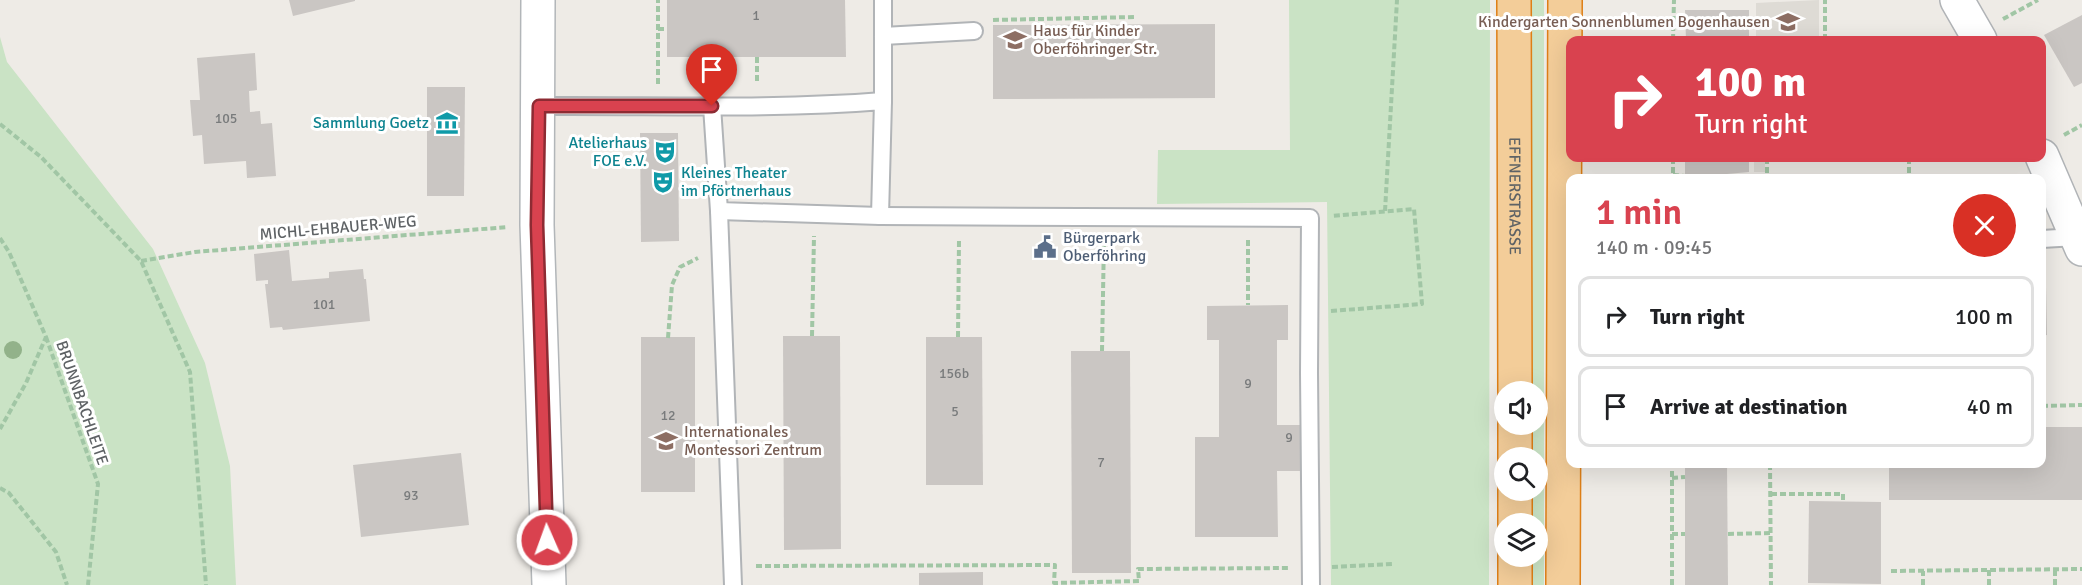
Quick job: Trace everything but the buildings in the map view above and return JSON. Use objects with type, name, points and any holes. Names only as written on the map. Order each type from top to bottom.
[{"type":"highway","name":"EFFNERSTRASSE","points":[[1514,0],[1515,381]]},
{"type":"highway","points":[[1563,585],[1565,0]]},
{"type":"highway","points":[[1515,567],[1515,585]]},
{"type":"main road","points":[[538,0],[537,225],[549,585]]},
{"type":"main road","points":[[1957,0],[1977,36]]},
{"type":"main road","points":[[2049,189],[2079,243]]},
{"type":"lane","points":[[880,216],[883,0]]},
{"type":"lane","points":[[883,36],[980,25]]},
{"type":"lane","points":[[539,106],[712,106],[847,104],[883,101]]},
{"type":"lane","points":[[712,106],[721,256],[733,585]]},
{"type":"lane","points":[[719,211],[959,218],[1310,218],[1310,577]]},
{"type":"lane","points":[[2046,239],[2079,243]]},
{"type":"path","points":[[658,0],[658,106]]},
{"type":"path","points":[[1385,211],[1397,0]]},
{"type":"path","points":[[1673,36],[1674,0]]},
{"type":"path","points":[[1825,0],[1825,36]]},
{"type":"path","points":[[1980,36],[2038,0]]},
{"type":"path","points":[[980,25],[1137,17]]},
{"type":"path","points":[[658,29],[667,29]]},
{"type":"path","points":[[0,124],[41,157],[141,261],[190,372],[206,585]]},
{"type":"path","points":[[1309,313],[1422,304],[1414,209],[1310,218]]},
{"type":"path","points":[[812,336],[815,214]]},
{"type":"path","points":[[958,337],[959,218]]},
{"type":"path","points":[[1102,351],[1105,218]]},
{"type":"path","points":[[1248,218],[1248,305]]},
{"type":"path","name":"MICHL-EHBAUER-WEG","points":[[141,261],[195,252],[537,225]]},
{"type":"path","name":"BRUNNBACHLEITE","points":[[0,238],[9,252],[46,337],[98,483],[88,585]]},
{"type":"path","points":[[668,338],[672,285],[680,267],[701,257],[721,256]]},
{"type":"path","name":"BRUNNBACHLEITE","points":[[0,429],[26,383],[46,337]]},
{"type":"path","points":[[2046,406],[2082,405]]},
{"type":"path","points":[[1672,468],[1672,585]]},
{"type":"path","points":[[1770,468],[1771,585]]},
{"type":"path","points":[[1672,478],[1685,477]]},
{"type":"path","points":[[0,488],[9,493],[56,552],[67,585]]},
{"type":"path","points":[[1771,494],[1843,494],[1843,501]]},
{"type":"path","points":[[1728,534],[1771,533]]},
{"type":"path","points":[[1672,534],[1685,534]]},
{"type":"path","points":[[732,566],[1055,565],[1054,583],[1139,581],[1138,569],[1310,577],[1392,564]]},
{"type":"path","points":[[1891,571],[2082,569]]},
{"type":"path","points":[[1989,570],[1989,585]]},
{"type":"path","points":[[2055,570],[2055,585]]},
{"type":"path","points":[[1923,571],[1923,585]]},
{"type":"shaded area","name":"Kindergarten Sonnenblumen Bogenhausen","points":[[1819,0],[1819,36],[1756,36],[1756,3]]},
{"type":"shaded area","points":[[1754,162],[1765,162],[1765,172],[1754,172]]},
{"type":"green space","points":[[1289,0],[1490,0],[1489,585],[1331,585],[1327,202],[1157,204],[1158,150],[1290,150]]},
{"type":"green space","points":[[1531,0],[1544,0],[1544,381],[1531,381]]},
{"type":"green space","points":[[0,37],[7,62],[153,249],[205,363],[230,466],[236,585],[0,585]]},
{"type":"green space","points":[[1531,435],[1544,435],[1544,447],[1532,447]]},
{"type":"green space","points":[[1532,501],[1544,501],[1544,513],[1532,513]]},
{"type":"green space","points":[[1532,567],[1544,567],[1544,585],[1532,585]]},
{"type":"place","name":"Kindergarten Sonnenblumen Bogenhausen","points":[[1788,22]]},
{"type":"place","name":"Haus für Kinder Oberföhringer Str.","points":[[1015,40]]},
{"type":"place","name":"Sammlung Goetz","points":[[447,123]]},
{"type":"place","name":"Atelierhaus FOE e.V.","points":[[665,152]]},
{"type":"place","name":"Kleines Theater im Pförtnerhaus","points":[[663,182]]},
{"type":"place","name":"Bürgerpark Oberföhring","points":[[1045,247]]},
{"type":"place","name":"Internationales Montessori Zentrum","points":[[666,441]]},
{"type":"route","points":[[547,540],[537,225],[539,106],[712,106]]}]
